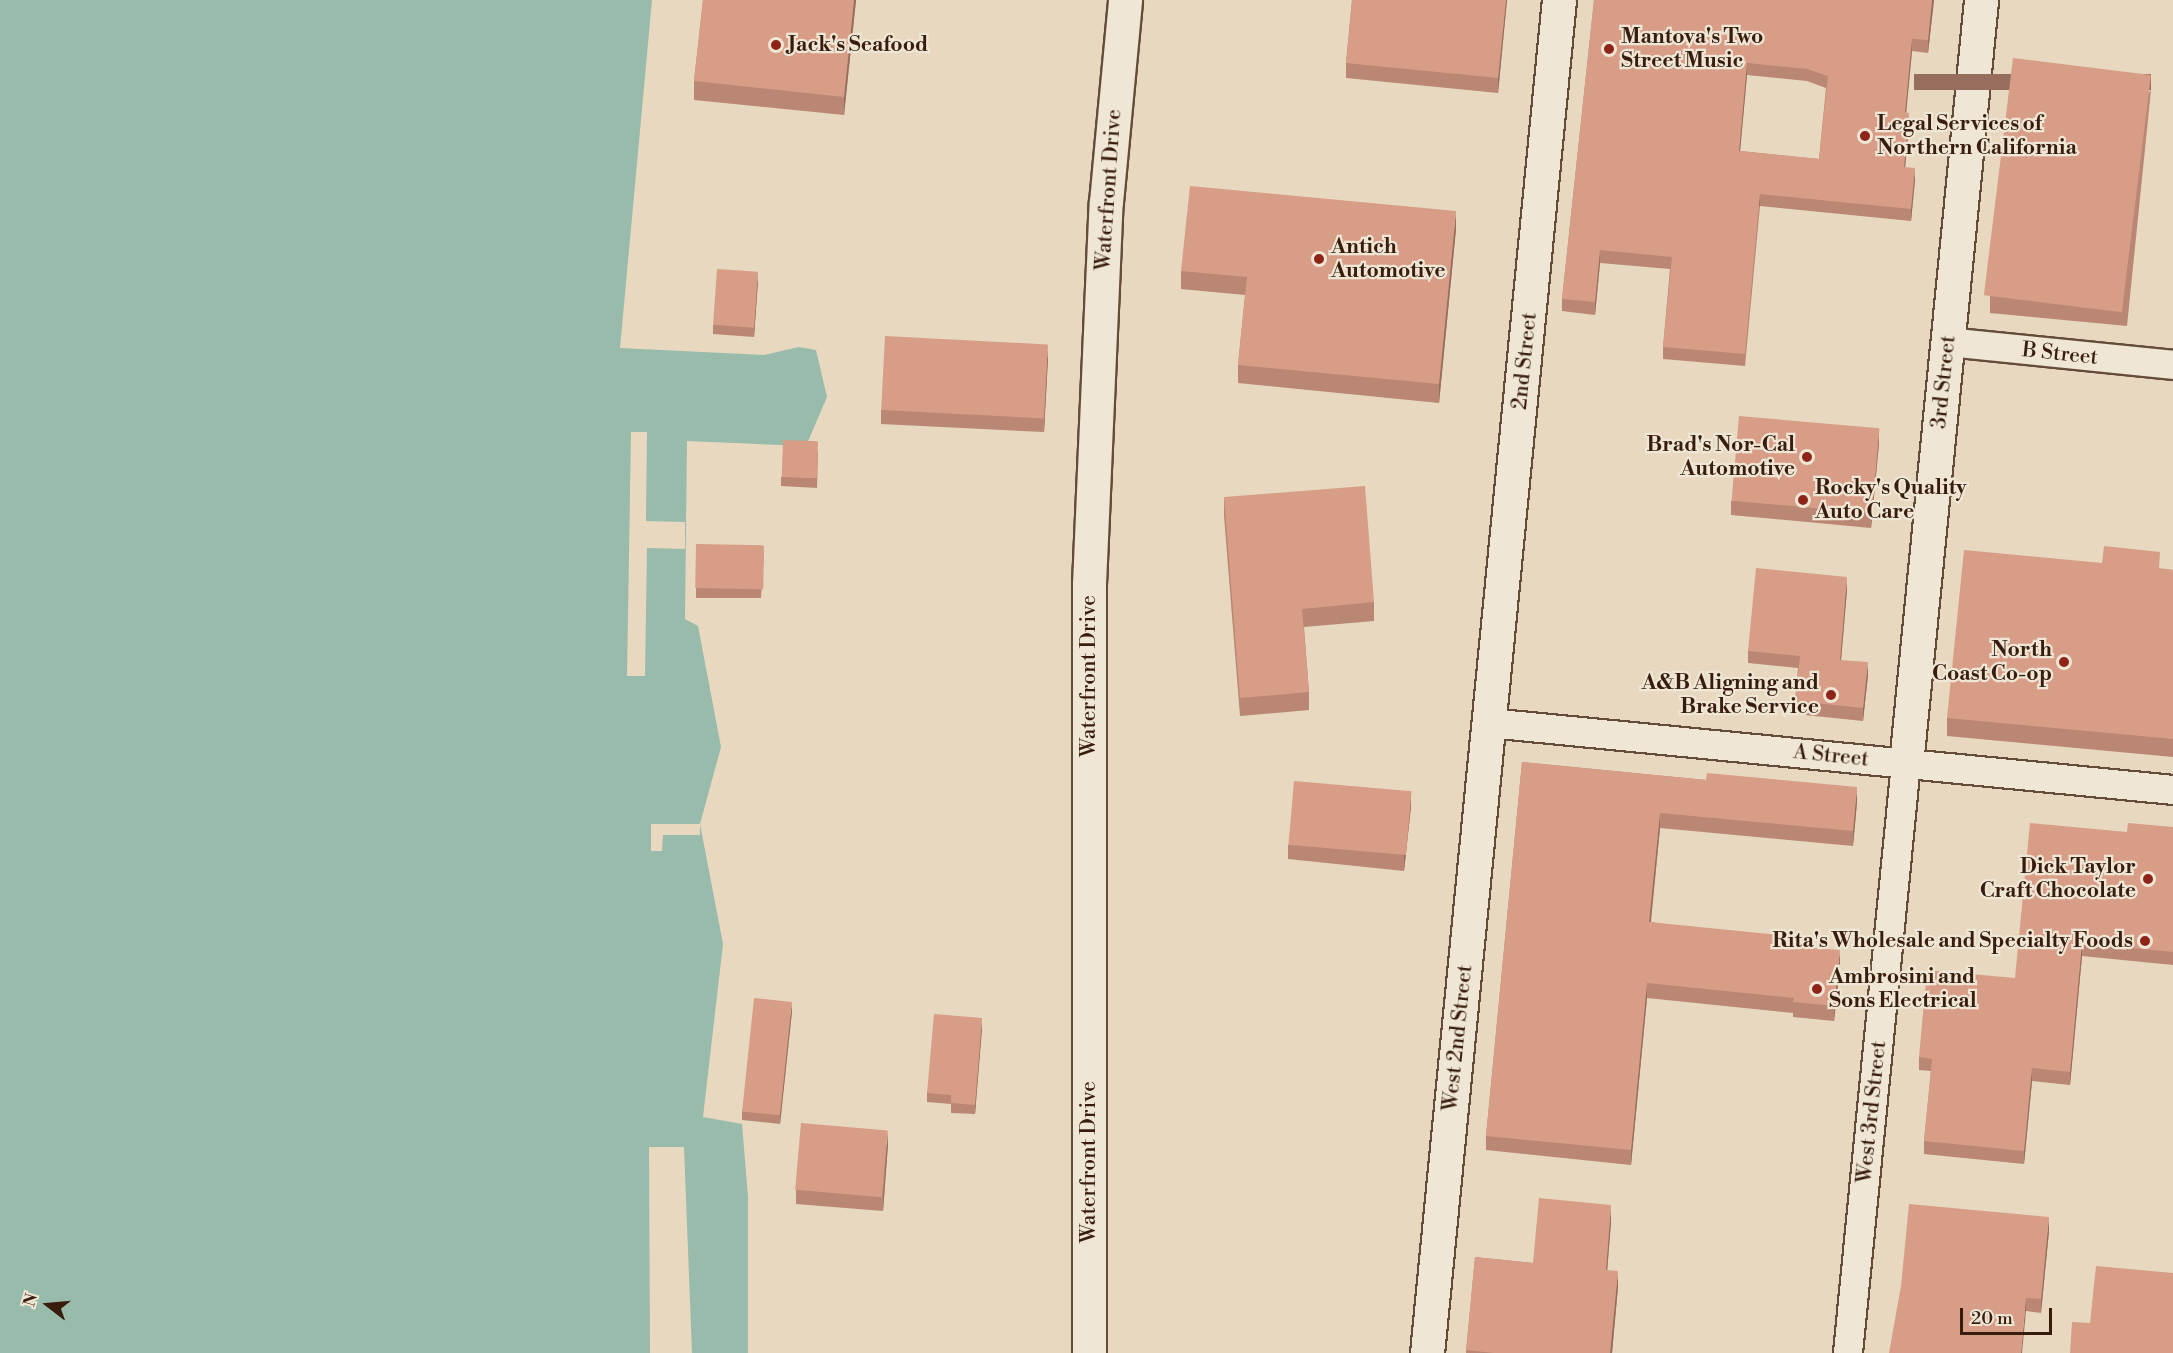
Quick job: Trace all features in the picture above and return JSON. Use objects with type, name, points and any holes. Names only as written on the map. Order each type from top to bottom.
[{"type":"street","name":"Waterfront Drive","points":[[1089,1353],[1089,584],[1106,202],[1125,0]]},
{"type":"street","name":"2nd Street","points":[[1489,723],[1559,0]]},
{"type":"street","name":"3rd Street","points":[[1906,764],[1981,0]]},
{"type":"street","name":"B Street","points":[[1948,342],[2173,365]]},
{"type":"street","name":"A Street","points":[[1489,723],[2173,790]]},
{"type":"street","name":"West 2nd Street","points":[[1427,1353],[1489,723]]},
{"type":"street","name":"West 3rd Street","points":[[1848,1353],[1906,764]]},
{"type":"shaded area","points":[[0,0],[652,0],[620,348],[764,355],[799,347],[816,350],[827,397],[806,446],[687,441],[685,619],[698,626],[721,747],[700,824],[723,944],[703,1117],[742,1124],[748,1197],[748,1353],[0,1353]]},
{"type":"pier","points":[[631,432],[647,432],[646,521],[685,522],[685,549],[647,548],[645,676],[627,676]]},
{"type":"pier","points":[[651,824],[700,824],[700,835],[663,835],[662,851],[651,851]]},
{"type":"pier","points":[[649,1147],[684,1147],[692,1353],[650,1353]]},
{"type":"building","name":"Jack's Seafood","points":[[703,0],[854,0],[844,97],[694,81]]},
{"type":"building","points":[[1352,0],[1506,0],[1498,78],[1346,63]]},
{"type":"building","points":[[1594,0],[1932,0],[1928,40],[1912,39],[1905,112],[1909,113],[1904,167],[1915,168],[1911,209],[1760,194],[1745,354],[1663,347],[1672,257],[1600,250],[1595,302],[1562,299]],"holes":[[[1747,63],[1807,69],[1828,76],[1819,159],[1739,151]]]},
{"type":"building","points":[[2013,58],[2151,75],[2122,312],[1984,295]]},
{"type":"building","points":[[1190,186],[1456,211],[1439,384],[1238,365],[1247,277],[1181,271]]},
{"type":"building","points":[[717,269],[758,272],[754,328],[713,325]]},
{"type":"building","points":[[885,336],[1048,345],[1044,418],[881,410]]},
{"type":"building","points":[[1739,416],[1879,428],[1872,513],[1732,501]]},
{"type":"building","points":[[783,440],[818,441],[817,478],[782,477]]},
{"type":"building","points":[[1365,486],[1374,602],[1302,609],[1309,692],[1240,698],[1224,497]]},
{"type":"building","points":[[696,544],[764,545],[763,589],[695,588]]},
{"type":"building","name":"North Coast Co-op","points":[[2104,546],[2160,552],[2159,568],[2173,570],[2173,739],[1947,718],[1964,550],[2102,563]]},
{"type":"building","points":[[1756,568],[1847,577],[1840,660],[1868,662],[1863,708],[1795,701],[1800,656],[1748,651]]},
{"type":"building","points":[[1522,762],[1706,780],[1707,773],[1857,787],[1853,831],[1660,813],[1649,922],[1799,937],[1799,947],[1840,950],[1834,1006],[1793,1002],[1794,998],[1647,983],[1631,1150],[1486,1136]]},
{"type":"building","points":[[1294,781],[1412,791],[1406,855],[1288,845]]},
{"type":"building","points":[[2030,823],[2127,832],[2128,823],[2173,827],[2173,952],[2082,943],[2070,1072],[2032,1068],[2024,1151],[1924,1141],[1932,1059],[1919,1057],[1927,970],[2015,978]]},
{"type":"building","points":[[754,998],[792,1002],[780,1115],[742,1111]]},
{"type":"building","points":[[934,1014],[982,1018],[975,1105],[951,1103],[951,1095],[927,1093]]},
{"type":"building","points":[[801,1123],[888,1131],[882,1197],[795,1190]]},
{"type":"building","points":[[1539,1198],[1611,1205],[1606,1270],[1618,1271],[1610,1353],[1494,1353],[1466,1350],[1475,1257],[1533,1263]]},
{"type":"building","points":[[1909,1204],[2049,1217],[2041,1299],[2026,1298],[2021,1353],[1889,1353],[1901,1286]]},
{"type":"building","points":[[2096,1266],[2173,1273],[2173,1353],[2070,1353],[2072,1322],[2090,1323]]},
{"type":"place","name":"Jack's Seafood","points":[[776,45]]},
{"type":"place","name":"Mantova's Two Street Music","points":[[1609,49]]},
{"type":"place","name":"Legal Services of Northern California","points":[[1865,136]]},
{"type":"place","name":"Antich Automotive","points":[[1319,259]]},
{"type":"place","name":"Brad's Nor-Cal Automotive","points":[[1807,457]]},
{"type":"place","name":"Rocky's Quality Auto Care","points":[[1803,500]]},
{"type":"place","name":"North Coast Co-op","points":[[2064,662]]},
{"type":"place","name":"A&B Aligning and Brake Service","points":[[1831,695]]},
{"type":"place","name":"Dick Taylor Craft Chocolate","points":[[2148,879]]},
{"type":"place","name":"Rita's Wholesale and Specialty Foods","points":[[2145,941]]},
{"type":"place","name":"Ambrosini and Sons Electrical","points":[[1817,989]]}]
